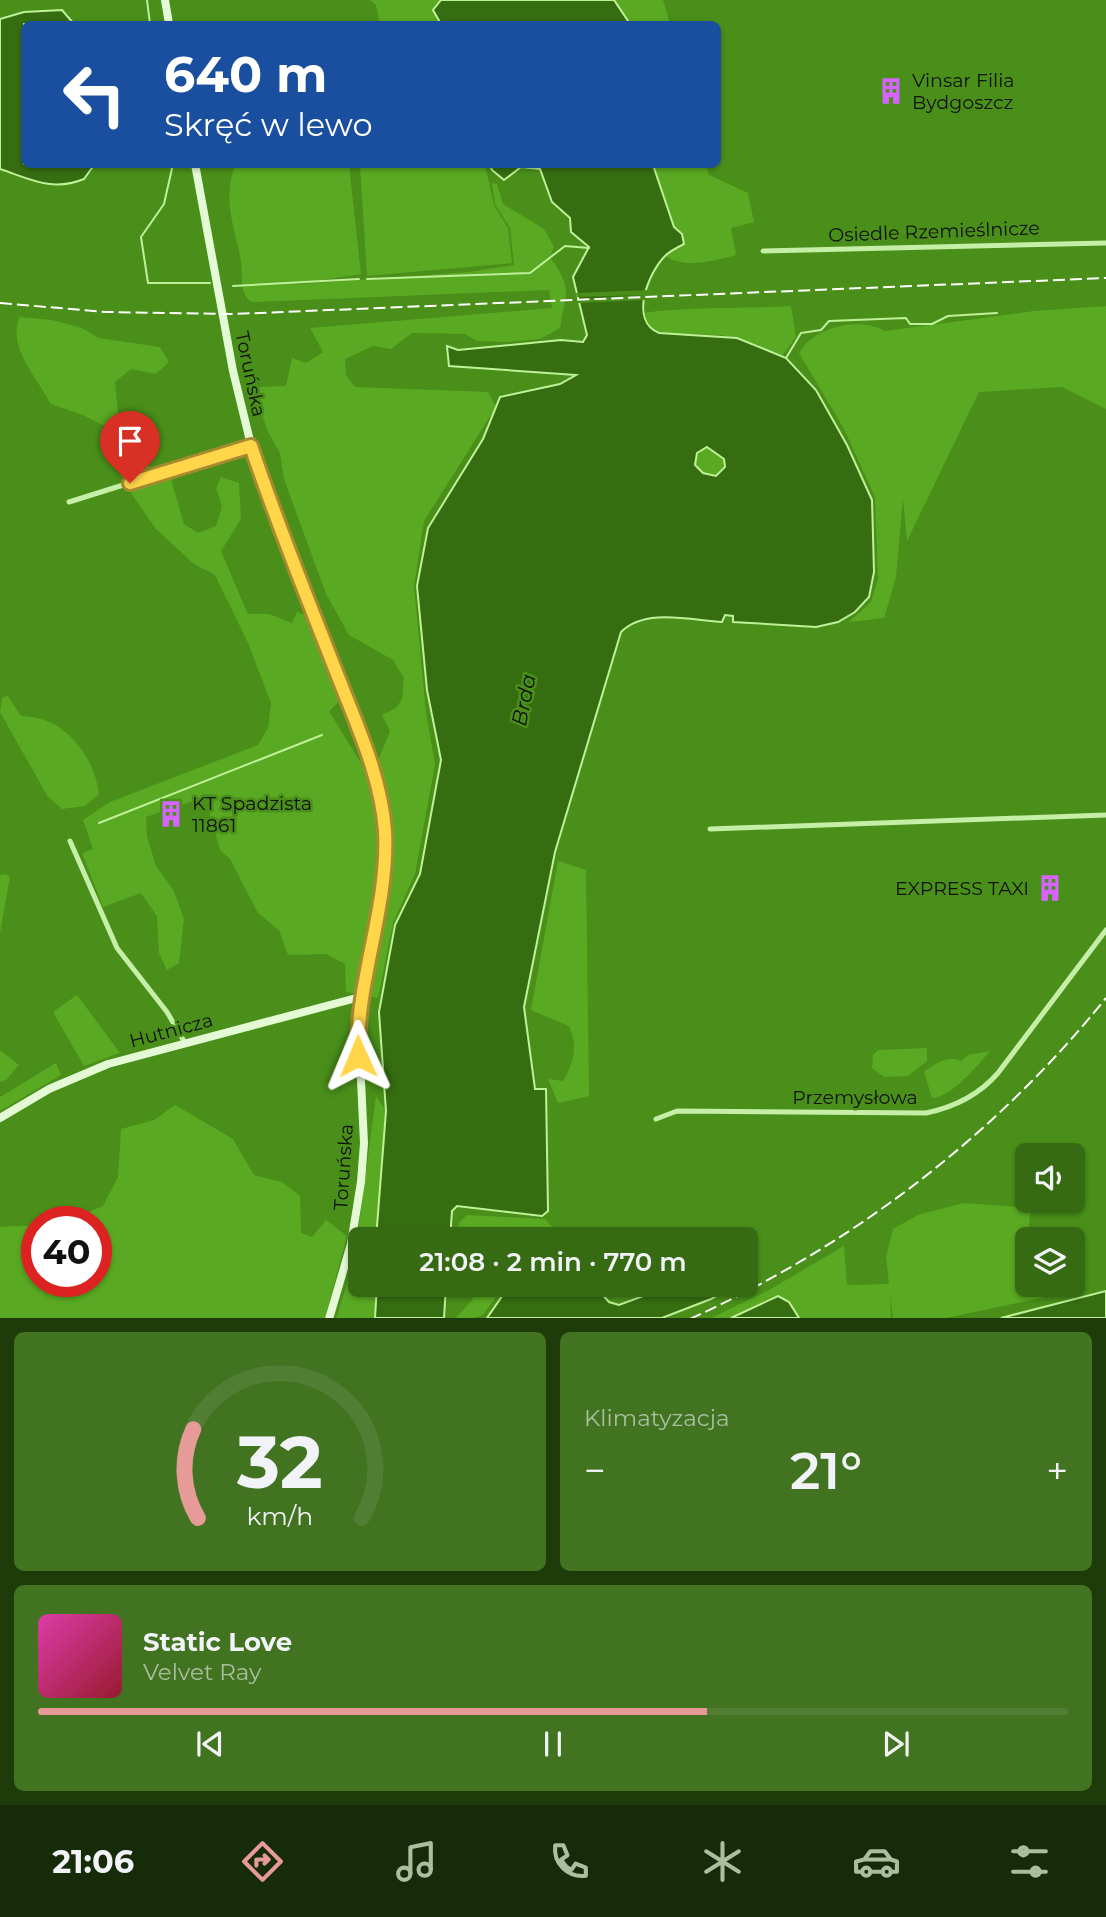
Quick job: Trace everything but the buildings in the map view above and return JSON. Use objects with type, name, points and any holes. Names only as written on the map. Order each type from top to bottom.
[{"type":"street","points":[[165,0],[168,21]]},
{"type":"street","name":"Toruńska","points":[[196,168],[233,371],[251,446],[269,500],[369,757],[382,805],[384,867],[360,997],[358,1036],[364,1143],[361,1182],[351,1244],[329,1318]]},
{"type":"street","name":"Osiedle Rzemieślnicze","points":[[763,251],[1106,243]]},
{"type":"street","points":[[69,502],[251,446]]},
{"type":"street","points":[[710,829],[1106,816]]},
{"type":"street","points":[[70,841],[117,948],[167,1012],[185,1043]]},
{"type":"street","name":"Przemysłowa","points":[[656,1119],[673,1112],[689,1111],[905,1114],[926,1113],[956,1105],[982,1089],[998,1073],[1106,930]]},
{"type":"street","name":"Hutnicza","points":[[0,1118],[83,1073],[360,997]]},
{"type":"shaded area","points":[[370,0],[441,0],[433,10],[439,21],[379,21],[376,5]]},
{"type":"shaded area","points":[[614,0],[663,0],[669,21],[628,21]]},
{"type":"shaded area","points":[[235,168],[349,168],[361,274],[289,285],[469,272],[514,265],[510,228],[495,204],[492,183],[497,184],[503,204],[544,229],[554,247],[550,257],[565,284],[566,298],[560,328],[540,339],[477,341],[465,334],[412,333],[391,349],[373,346],[345,359],[346,375],[355,387],[488,392],[496,407],[424,521],[414,586],[426,713],[435,764],[415,874],[393,923],[378,998],[346,992],[345,964],[326,954],[288,955],[279,930],[258,913],[230,859],[220,850],[205,797],[146,817],[147,837],[156,866],[174,891],[184,919],[179,963],[167,970],[159,953],[157,916],[141,893],[103,907],[82,853],[93,849],[83,820],[110,802],[258,745],[268,728],[271,703],[248,643],[215,575],[194,564],[156,529],[119,473],[112,430],[83,415],[51,404],[20,351],[17,328],[20,317],[52,320],[82,328],[99,338],[160,347],[169,362],[156,374],[131,369],[115,382],[119,423],[136,460],[170,476],[184,524],[198,533],[216,526],[222,507],[216,488],[221,477],[239,483],[241,519],[221,551],[244,605],[248,614],[269,614],[292,623],[297,612],[305,615],[340,701],[329,711],[364,768],[377,763],[390,731],[382,715],[396,708],[402,699],[404,678],[393,660],[349,635],[326,594],[284,479],[280,453],[267,430],[257,397],[259,387],[286,386],[292,358],[306,363],[323,352],[310,328],[552,308],[549,290],[251,302],[243,289],[241,261],[229,201]]},
{"type":"shaded area","points":[[360,168],[486,168],[494,205],[508,228],[512,263],[367,276]]},
{"type":"shaded area","points":[[654,168],[707,168],[709,175],[748,193],[754,222],[731,228],[736,255],[691,263],[673,260],[665,256],[682,234],[674,227]]},
{"type":"shaded area","points":[[791,306],[796,337],[782,356],[722,335],[659,333],[649,329],[642,313],[679,309]]},
{"type":"shaded area","points":[[1106,306],[1106,409],[1062,387],[979,392],[907,541],[903,499],[896,577],[884,618],[849,622],[871,602],[878,579],[875,497],[844,429],[799,353],[806,344],[826,331],[850,325],[863,324],[885,331],[1034,311]]},
{"type":"shaded area","points":[[710,448],[720,452],[724,462],[720,472],[710,476],[700,472],[696,462],[700,452]]},
{"type":"shaded area","points":[[8,696],[21,716],[51,723],[63,730],[83,752],[91,765],[99,794],[85,806],[62,809],[48,797],[0,712],[2,698]]},
{"type":"shaded area","points":[[558,861],[586,870],[589,1096],[558,1103],[548,1079],[563,1081],[567,1074],[574,1054],[572,1033],[569,1026],[531,1010]]},
{"type":"shaded area","points":[[0,875],[10,876],[0,933]]},
{"type":"shaded area","points":[[77,995],[120,1053],[84,1066],[53,1012]]},
{"type":"shaded area","points":[[927,1048],[927,1061],[908,1076],[884,1077],[872,1068],[873,1055],[878,1050]]},
{"type":"shaded area","points":[[0,1050],[19,1065],[6,1080],[0,1082]]},
{"type":"shaded area","points":[[990,1051],[956,1087],[932,1098],[924,1072],[942,1061],[961,1061],[968,1055]]},
{"type":"shaded area","points":[[56,1063],[61,1075],[0,1111],[0,1097]]},
{"type":"shaded area","points":[[376,1096],[386,1111],[377,1227],[359,1227]]},
{"type":"shaded area","points":[[175,1105],[233,1139],[254,1175],[282,1182],[300,1196],[301,1233],[312,1237],[326,1220],[347,1236],[325,1318],[0,1318],[0,1227],[21,1226],[21,1297],[112,1297],[112,1206],[103,1206],[118,1177],[121,1129],[154,1120]]},
{"type":"shaded area","points":[[963,1203],[1015,1207],[1015,1213],[1030,1213],[1029,1227],[1015,1227],[1015,1297],[1045,1297],[946,1318],[893,1318],[890,1293],[891,1318],[799,1318],[789,1302],[771,1298],[731,1318],[711,1318],[758,1297],[844,1246],[847,1285],[889,1284],[886,1257],[893,1229],[918,1215]]},
{"type":"shaded area","points":[[467,1215],[545,1219],[553,1227],[458,1227]]},
{"type":"shaded area","points":[[348,1281],[348,1297],[376,1297],[375,1318],[336,1318]]},
{"type":"shaded area","points":[[472,1297],[497,1297],[481,1316],[456,1318]]},
{"type":"water","points":[[441,0],[614,0],[628,21],[439,21],[433,10]]},
{"type":"water","points":[[62,10],[71,21],[21,21],[21,168],[92,168],[84,179],[72,183],[41,183],[0,169],[0,19],[24,12]]},
{"type":"water","points":[[491,168],[520,168],[504,180]]},
{"type":"water","name":"Brda","points":[[530,168],[654,168],[674,227],[682,234],[684,244],[665,256],[653,274],[644,296],[645,318],[650,327],[659,333],[737,338],[786,358],[816,390],[847,445],[872,500],[874,572],[869,597],[855,612],[838,622],[816,627],[733,622],[733,616],[725,615],[722,622],[668,617],[642,620],[621,632],[555,852],[524,1007],[535,1089],[546,1089],[548,1211],[542,1216],[457,1206],[452,1211],[451,1227],[377,1227],[386,1111],[379,1012],[395,925],[420,874],[441,760],[427,690],[417,586],[428,528],[483,439],[500,397],[560,384],[576,375],[449,366],[447,346],[458,350],[561,340],[583,342],[587,335],[573,277],[589,247],[571,232],[570,218],[552,202],[540,169]],"holes":[[[707,447],[724,459],[725,467],[716,476],[703,473],[695,465],[697,453]]]},
{"type":"water","points":[[1106,1291],[1106,1318],[1001,1318],[1085,1297]]},
{"type":"water","points":[[778,1296],[789,1302],[799,1318],[731,1318]]},
{"type":"water","points":[[376,1297],[445,1297],[444,1318],[375,1318]]},
{"type":"water","points":[[502,1297],[604,1297],[609,1302],[619,1305],[641,1297],[714,1297],[662,1318],[487,1318]]},
{"type":"pier","points":[[652,290],[648,300],[578,303],[577,299],[646,295],[577,297],[576,293]]},
{"type":"waterway","points":[[147,0],[150,21]]},
{"type":"waterway","points":[[172,168],[164,204],[141,237],[148,283],[210,283]]},
{"type":"waterway","points":[[367,279],[530,273],[565,246],[589,248]]},
{"type":"waterway","points":[[233,286],[359,279]]},
{"type":"waterway","points":[[786,358],[801,333],[821,330],[829,321],[906,318],[910,324],[932,324],[948,316],[997,313]]},
{"type":"waterway","points":[[99,823],[322,735]]},
{"type":"railway","points":[[0,303],[106,312],[234,314],[1106,278]]},
{"type":"railway","points":[[692,1318],[750,1290],[808,1257],[917,1183],[1017,1096],[1063,1049],[1106,998]]},
{"type":"place","name":"Vinsar Filia Bydgoszcz","points":[[891,91]]},
{"type":"place","name":"KT Spadzista 11861","points":[[171,814]]},
{"type":"place","name":"EXPRESS TAXI","points":[[1050,888]]},
{"type":"route","points":[[130,483],[251,446],[269,500],[369,757],[382,805],[385,828],[384,867],[360,997],[358,1056]]}]
